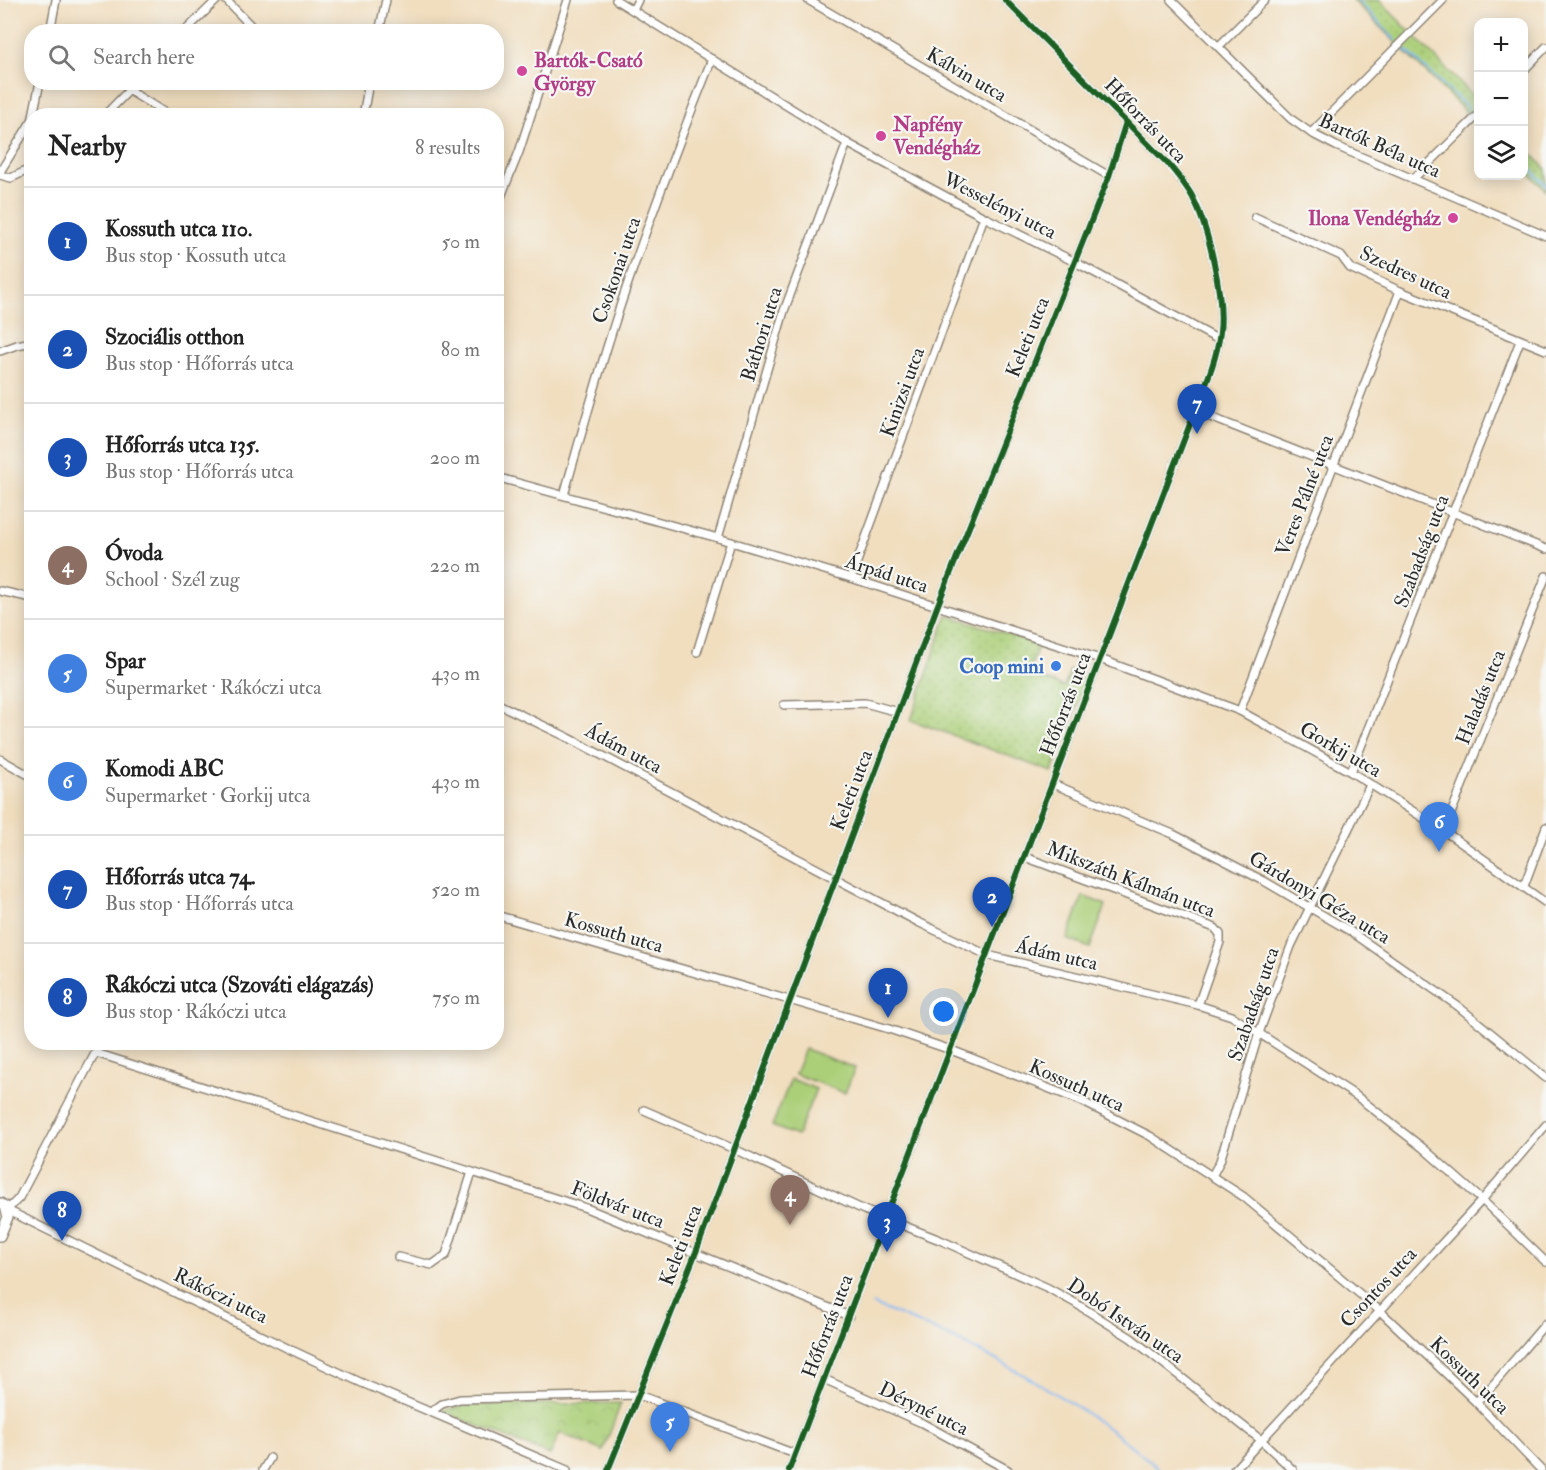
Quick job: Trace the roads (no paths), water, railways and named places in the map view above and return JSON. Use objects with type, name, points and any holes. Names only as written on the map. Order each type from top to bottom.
[{"type":"main road","points":[[0,1236],[9,1217],[4,1206]]},
{"type":"street","points":[[52,24],[56,0]]},
{"type":"street","points":[[192,24],[217,0]]},
{"type":"street","points":[[226,0],[249,24]]},
{"type":"street","points":[[381,24],[386,0]]},
{"type":"street","points":[[504,189],[519,152],[568,0]]},
{"type":"street","name":"Wesselényi utca","points":[[616,0],[847,143],[1219,340]]},
{"type":"street","points":[[633,10],[638,0]]},
{"type":"street","name":"Kálvin utca","points":[[808,0],[1109,176]]},
{"type":"street","name":"Hőforrás utca","points":[[789,1470],[1195,411],[1219,340],[1220,297],[1205,232],[1197,207],[1178,176],[1005,0]]},
{"type":"street","name":"Bartók Béla utca","points":[[1171,0],[1286,114],[1311,133],[1336,146],[1546,236]]},
{"type":"street","points":[[1219,46],[1265,0]]},
{"type":"street","points":[[1311,133],[1443,0]]},
{"type":"street","points":[[1528,66],[1546,47]]},
{"type":"street","name":"Csokonai utca","points":[[564,495],[593,390],[626,287],[712,59]]},
{"type":"street","points":[[34,108],[38,90]]},
{"type":"street","points":[[364,108],[368,90]]},
{"type":"street","points":[[112,108],[130,91],[157,108]]},
{"type":"street","points":[[1413,178],[1474,119]]},
{"type":"street","name":"Keleti utca","points":[[608,1470],[696,1252],[937,607],[1109,176],[1126,122]]},
{"type":"street","points":[[24,132],[0,174],[11,178],[24,172]]},
{"type":"street","name":"Báthori utca","points":[[718,538],[784,311],[847,143]]},
{"type":"street","name":"Kinizsi utca","points":[[851,578],[984,217]]},
{"type":"street","name":"Szedres utca","points":[[1255,217],[1341,256],[1350,267],[1400,291],[1546,351]]},
{"type":"street","name":"Veres Pálné utca","points":[[1240,711],[1400,291]]},
{"type":"street","name":"Szabadság utca","points":[[1351,772],[1520,340]]},
{"type":"street","points":[[0,351],[24,344]]},
{"type":"street","points":[[1195,411],[1546,549]]},
{"type":"street","name":"Árpád utca","points":[[504,479],[718,538],[851,578],[1100,659]]},
{"type":"street","points":[[697,652],[731,542]]},
{"type":"street","name":"Haladás utca","points":[[1444,831],[1546,576]]},
{"type":"street","points":[[0,591],[24,596]]},
{"type":"street","name":"Gorkij utca","points":[[1100,659],[1240,711],[1351,772],[1444,831],[1546,903]]},
{"type":"street","points":[[784,705],[866,703],[898,712]]},
{"type":"street","name":"Ádám utca","points":[[504,707],[569,738],[987,955],[1224,1012],[1355,1095],[1423,1148],[1482,1200],[1546,1262]]},
{"type":"street","points":[[0,759],[24,772]]},
{"type":"street","name":"Gárdonyi Géza utca","points":[[1053,784],[1173,834],[1264,881],[1308,907],[1368,943],[1459,1007],[1546,1078]]},
{"type":"street","name":"Szabadság utca","points":[[1212,1176],[1220,1161],[1259,1033],[1291,946],[1308,907],[1370,784]]},
{"type":"street","points":[[1524,886],[1546,827]]},
{"type":"street","name":"Mikszáth Kálmán utca","points":[[1025,857],[1215,928],[1220,934],[1220,942],[1198,1005]]},
{"type":"street","name":"Kossuth utca","points":[[504,917],[889,1029],[951,1050],[1081,1101],[1150,1136],[1244,1197],[1379,1310],[1476,1402],[1542,1470]]},
{"type":"street","points":[[4,1206],[19,1198],[97,1050]]},
{"type":"street","name":"Földvár utca","points":[[96,1053],[586,1208],[849,1316]]},
{"type":"street","name":"Dobó István utca","points":[[644,1110],[864,1210],[1048,1288],[1131,1338],[1261,1440],[1293,1470]]},
{"type":"street","name":"Csontos utca","points":[[1234,1470],[1482,1200],[1546,1125]]},
{"type":"street","points":[[398,1257],[432,1264],[446,1255],[472,1172]]},
{"type":"street","name":"Rákóczi utca","points":[[4,1206],[289,1349],[567,1470]]},
{"type":"street","points":[[1476,1402],[1546,1323]]},
{"type":"street","name":"Déryné utca","points":[[824,1379],[922,1423],[1008,1470]]},
{"type":"street","points":[[431,1412],[442,1404],[460,1398],[639,1395],[795,1454]]},
{"type":"street","points":[[263,1470],[270,1458]]},
{"type":"waterway","points":[[1358,0],[1395,40]]},
{"type":"waterway","points":[[1405,49],[1469,109]]},
{"type":"waterway","points":[[1528,166],[1546,185]]},
{"type":"waterway","points":[[872,1304],[956,1340],[1037,1382],[1088,1414],[1160,1470]]},
{"type":"place","name":"Bartók-Csató György","points":[[522,71]]},
{"type":"place","name":"Napfény Vendégház","points":[[881,136]]},
{"type":"place","name":"Ilona Vendégház","points":[[1453,218]]},
{"type":"place","name":"Hőforrás utca 74.","points":[[1197,434]]},
{"type":"place","name":"Coop mini","points":[[1056,666]]},
{"type":"place","name":"Komodi ABC","points":[[1439,852]]},
{"type":"place","name":"Szociális otthon","points":[[992,927]]},
{"type":"place","name":"Kossuth utca 110.","points":[[888,1018]]},
{"type":"place","name":"Óvoda","points":[[790,1225]]},
{"type":"place","name":"Rákóczi utca (Szováti elágazás)","points":[[62,1241]]},
{"type":"place","name":"Hőforrás utca 135.","points":[[887,1252]]},
{"type":"place","name":"Spar","points":[[670,1452]]}]
